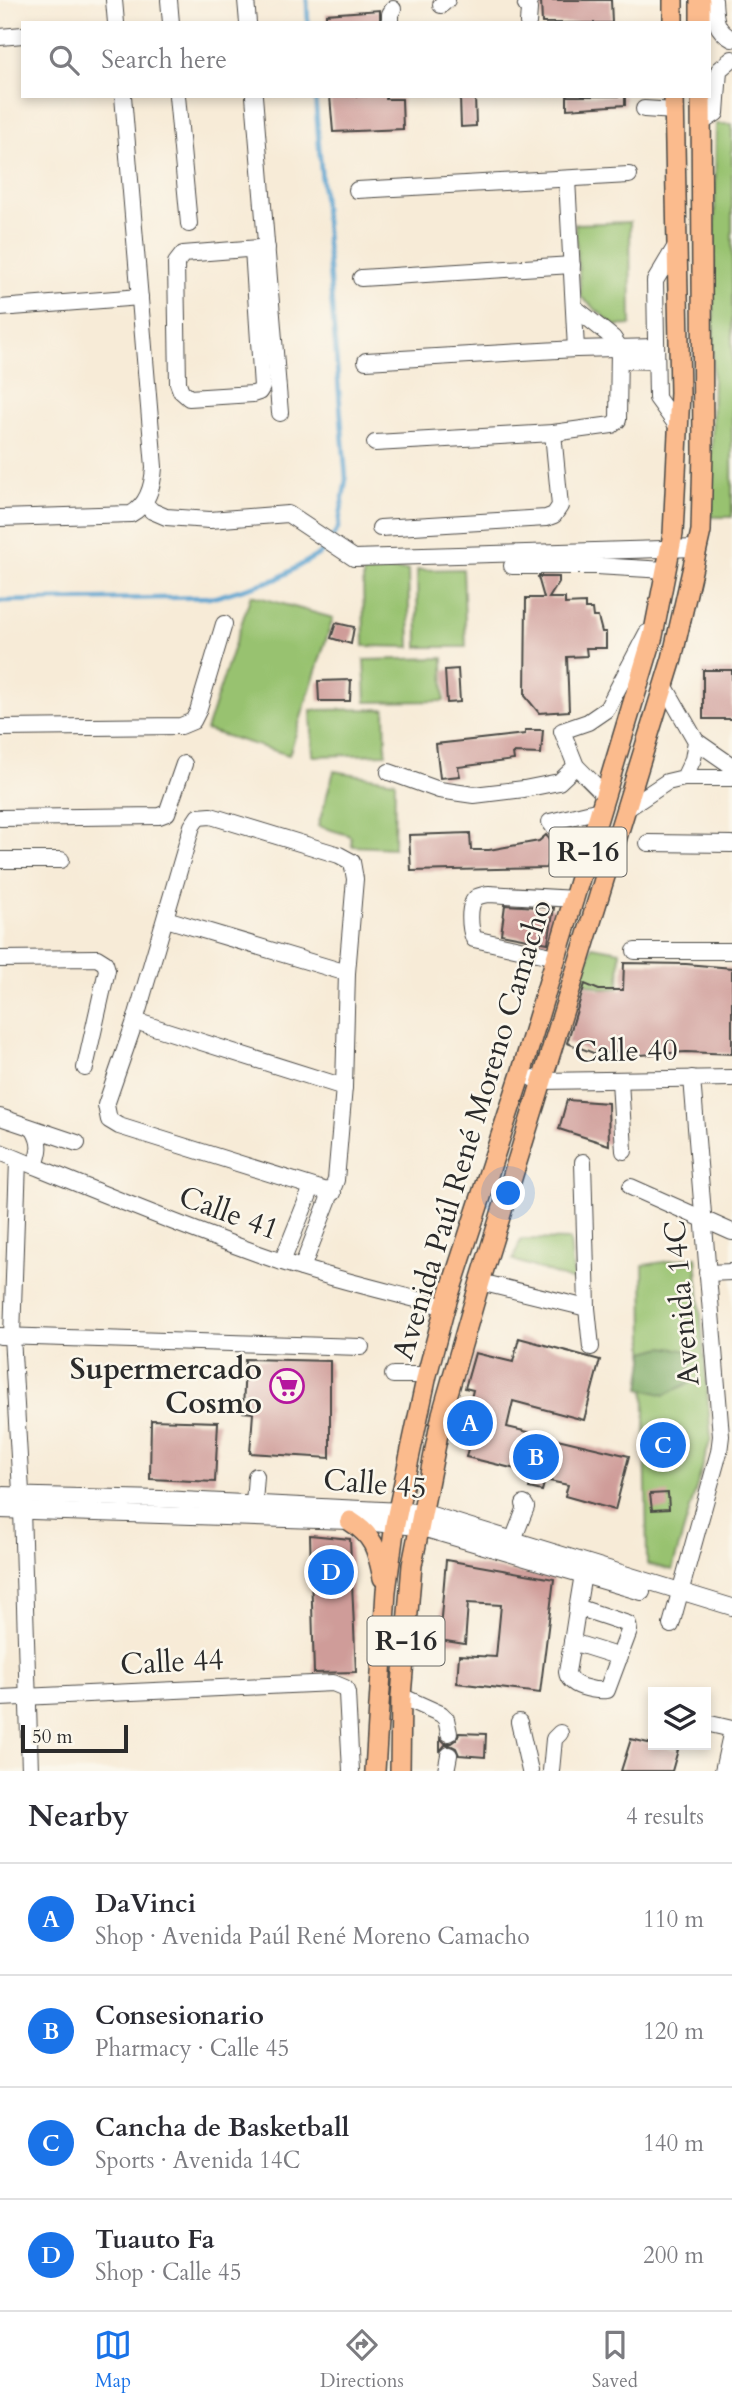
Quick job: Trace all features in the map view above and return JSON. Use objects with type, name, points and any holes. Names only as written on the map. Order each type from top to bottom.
[{"type":"main road","points":[[673,0],[673,21]]},
{"type":"main road","points":[[700,0],[701,21]]},
{"type":"main road","name":"Avenida Paúl René Moreno Camacho","points":[[400,1771],[401,1696],[412,1566],[442,1414],[664,685],[701,531],[701,98]]},
{"type":"main road","name":"Avenida Paúl René Moreno Camacho","points":[[375,1771],[386,1591],[397,1517],[427,1375],[445,1307],[521,1074],[653,636],[673,534],[680,393],[675,104]]},
{"type":"main road","points":[[350,1521],[362,1528],[377,1548],[386,1591]]},
{"type":"street","points":[[114,0],[116,21]]},
{"type":"street","points":[[169,0],[171,21]]},
{"type":"street","points":[[246,0],[248,21]]},
{"type":"street","points":[[528,21],[529,9],[526,5],[530,0]]},
{"type":"street","points":[[714,0],[717,25],[721,32],[732,38]]},
{"type":"street","points":[[0,37],[21,35]]},
{"type":"street","points":[[701,123],[716,113],[719,70],[732,58]]},
{"type":"street","points":[[0,518],[131,514],[144,503],[153,482],[154,467],[123,98]]},
{"type":"street","points":[[177,98],[189,224]]},
{"type":"street","points":[[254,98],[260,249],[262,387],[260,392],[253,394],[189,398],[181,391],[178,383],[176,263],[183,254],[260,249]]},
{"type":"street","points":[[644,109],[675,104]]},
{"type":"street","points":[[357,190],[629,175]]},
{"type":"street","points":[[567,179],[576,349]]},
{"type":"street","points":[[677,244],[655,281],[657,398],[678,427]]},
{"type":"street","points":[[260,249],[280,413]]},
{"type":"street","points":[[361,278],[572,265]]},
{"type":"street","points":[[0,308],[140,297]]},
{"type":"street","points":[[375,443],[553,433],[612,425],[618,419],[620,354],[613,338],[574,307]]},
{"type":"street","points":[[366,361],[576,349],[620,354],[656,354]]},
{"type":"street","points":[[380,527],[545,518],[554,515],[559,506],[553,433]]},
{"type":"street","points":[[144,503],[152,512],[166,517],[210,520],[288,514],[354,558],[697,548]]},
{"type":"street","points":[[512,566],[596,566],[666,570]]},
{"type":"street","points":[[585,861],[571,850],[550,822],[602,802],[576,766],[562,731],[589,722],[607,709],[657,613]]},
{"type":"street","points":[[0,728],[181,726],[193,721],[224,624]]},
{"type":"street","points":[[664,685],[696,741],[732,766]]},
{"type":"street","points":[[684,778],[693,759],[696,741]]},
{"type":"street","points":[[0,818],[159,816],[167,813],[184,764]]},
{"type":"street","points":[[389,772],[439,790],[474,795],[559,782],[576,766]]},
{"type":"street","points":[[625,810],[667,782],[684,778],[732,778]]},
{"type":"street","points":[[302,1268],[333,1194],[336,1180],[344,1087],[347,973],[355,878],[352,862],[339,855],[211,816],[198,817],[192,826],[135,1021],[106,1105],[109,1120],[119,1126],[333,1194]]},
{"type":"street","points":[[648,843],[732,844]]},
{"type":"street","points":[[0,860],[61,860]]},
{"type":"street","points":[[556,957],[474,939],[470,931],[472,903],[478,896],[489,894],[575,899]]},
{"type":"street","points":[[166,919],[347,973]]},
{"type":"street","points":[[635,951],[732,951]]},
{"type":"street","points":[[0,959],[97,958],[105,963],[107,971],[85,1068]]},
{"type":"street","points":[[135,1021],[344,1087]]},
{"type":"street","name":"Calle 40","points":[[521,1074],[542,1081],[732,1078]]},
{"type":"street","name":"Avenida 14C","points":[[670,1625],[719,1452],[721,1436],[692,1078]]},
{"type":"street","points":[[620,1080],[624,1151]]},
{"type":"street","points":[[0,1118],[77,1143]]},
{"type":"street","points":[[34,1130],[40,1140],[41,1151],[35,1166]]},
{"type":"street","name":"Calle 41","points":[[0,1152],[140,1209],[282,1262],[445,1307]]},
{"type":"street","points":[[18,1160],[6,1336],[22,1502],[30,1771]]},
{"type":"street","points":[[583,1162],[587,1308],[591,1347]]},
{"type":"street","points":[[282,1262],[312,1187]]},
{"type":"street","points":[[631,1187],[732,1232]]},
{"type":"street","points":[[707,1273],[732,1272]]},
{"type":"street","points":[[481,1282],[587,1308]]},
{"type":"street","points":[[6,1336],[361,1347]]},
{"type":"street","points":[[393,1375],[427,1375]]},
{"type":"street","points":[[442,1414],[462,1419]]},
{"type":"street","points":[[254,1503],[256,1476]]},
{"type":"street","name":"Calle 45","points":[[0,1495],[22,1502],[350,1521],[397,1517]]},
{"type":"street","name":"Calle 45","points":[[0,1510],[22,1502],[254,1503],[420,1520],[513,1541],[678,1597],[732,1619]]},
{"type":"street","points":[[513,1541],[525,1515],[524,1504]]},
{"type":"street","name":"Calle 45","points":[[420,1520],[583,1575],[732,1607]]},
{"type":"street","points":[[578,1607],[628,1624],[629,1631],[607,1690],[573,1683],[569,1681],[567,1672],[583,1575]]},
{"type":"street","points":[[572,1642],[620,1657]]},
{"type":"street","name":"Calle 44","points":[[0,1698],[326,1683],[345,1688],[349,1702],[351,1771]]},
{"type":"street","points":[[401,1696],[441,1714],[446,1719],[450,1733]]},
{"type":"street","points":[[519,1721],[530,1771]]},
{"type":"street","points":[[711,1724],[732,1729],[723,1771]]},
{"type":"street","points":[[551,1771],[554,1738],[559,1733]]},
{"type":"green space","points":[[716,124],[732,124],[732,517],[711,517]]},
{"type":"green space","points":[[630,222],[631,325],[615,326],[581,297],[575,224]]},
{"type":"green space","points":[[463,569],[466,647],[418,647],[417,570]]},
{"type":"green space","points":[[408,570],[410,647],[364,646],[363,571]]},
{"type":"green space","points":[[251,595],[333,618],[289,755],[206,730]]},
{"type":"green space","points":[[443,658],[444,701],[366,702],[364,660]]},
{"type":"green space","points":[[385,709],[386,754],[313,756],[311,710]]},
{"type":"green space","points":[[334,771],[395,781],[394,848],[352,846],[351,837],[348,835],[318,826]]},
{"type":"green space","points":[[592,946],[620,951],[619,988],[603,989],[581,981]]},
{"type":"green space","points":[[521,1239],[570,1240],[574,1281],[513,1260]]},
{"type":"green space","points":[[696,1257],[711,1438],[672,1570],[647,1564],[643,1265]]},
{"type":"green space","points":[[663,1347],[689,1351],[691,1382],[665,1395],[640,1388],[645,1352]]},
{"type":"building","points":[[541,0],[611,0],[612,21],[542,21]]},
{"type":"building","points":[[380,10],[380,21],[326,21],[326,14]]},
{"type":"building","points":[[330,98],[402,99],[403,129],[333,132]]},
{"type":"building","points":[[460,98],[475,98],[476,126],[461,127]]},
{"type":"building","points":[[567,98],[625,98],[625,105],[567,109]]},
{"type":"building","points":[[538,577],[559,577],[559,582],[549,598],[565,598],[565,604],[585,603],[585,609],[592,609],[593,617],[598,617],[602,632],[606,632],[606,648],[586,648],[587,656],[567,657],[569,711],[539,713],[525,696],[526,598],[544,598]]},
{"type":"building","points":[[336,623],[354,627],[351,644],[331,638]]},
{"type":"building","points":[[458,669],[460,702],[447,703],[445,670]]},
{"type":"building","points":[[703,670],[732,670],[732,719],[703,719]]},
{"type":"building","points":[[351,680],[350,701],[319,701],[318,681]]},
{"type":"building","points":[[525,730],[543,730],[541,754],[513,753],[514,760],[458,767],[460,776],[440,778],[436,744],[525,734]]},
{"type":"building","points":[[470,833],[471,850],[489,850],[539,841],[546,835],[553,843],[546,868],[411,871],[409,835]]},
{"type":"building","points":[[505,905],[554,908],[548,943],[501,934]]},
{"type":"building","points":[[624,963],[732,968],[732,1054],[686,1052],[624,1056],[624,1051],[596,1054],[567,1043],[585,984],[599,990],[623,990]]},
{"type":"building","points":[[567,1100],[608,1103],[609,1145],[559,1129]]},
{"type":"building","points":[[519,1338],[600,1360],[584,1420],[513,1401],[507,1427],[629,1456],[615,1510],[565,1496],[568,1485],[545,1480],[542,1491],[529,1488],[532,1473],[466,1457],[471,1436],[462,1433],[472,1422],[472,1415],[468,1411],[473,1390],[465,1388],[475,1353],[513,1362]]},
{"type":"building","name":"Supermercado Cosmo","points":[[245,1359],[330,1361],[330,1458],[250,1453],[253,1413],[243,1412]]},
{"type":"building","points":[[151,1420],[218,1422],[215,1482],[150,1479]]},
{"type":"building","points":[[668,1493],[669,1509],[652,1510],[650,1494]]},
{"type":"building","points":[[310,1535],[350,1539],[356,1672],[314,1673]]},
{"type":"building","points":[[446,1560],[554,1579],[540,1693],[457,1683],[459,1655],[496,1657],[501,1605],[468,1603],[465,1644],[439,1640]]},
{"type":"building","points":[[459,1733],[486,1734],[485,1757],[459,1755],[456,1748],[450,1745],[445,1745],[440,1751],[440,1738],[445,1743],[452,1743]]},
{"type":"building","points":[[631,1739],[648,1743],[648,1750],[678,1750],[672,1771],[621,1771]]},
{"type":"waterway","points":[[307,0],[308,21]]},
{"type":"waterway","points":[[0,601],[216,597],[277,579],[321,553],[338,529],[346,479],[315,98]]},
{"type":"place","name":"Supermercado Cosmo","points":[[287,1386]]},
{"type":"place","name":"DaVinci","points":[[470,1423]]},
{"type":"place","name":"Cancha de Basketball","points":[[663,1445]]},
{"type":"place","name":"Consesionario","points":[[536,1457]]},
{"type":"place","name":"Tuauto Fa","points":[[331,1572]]}]
